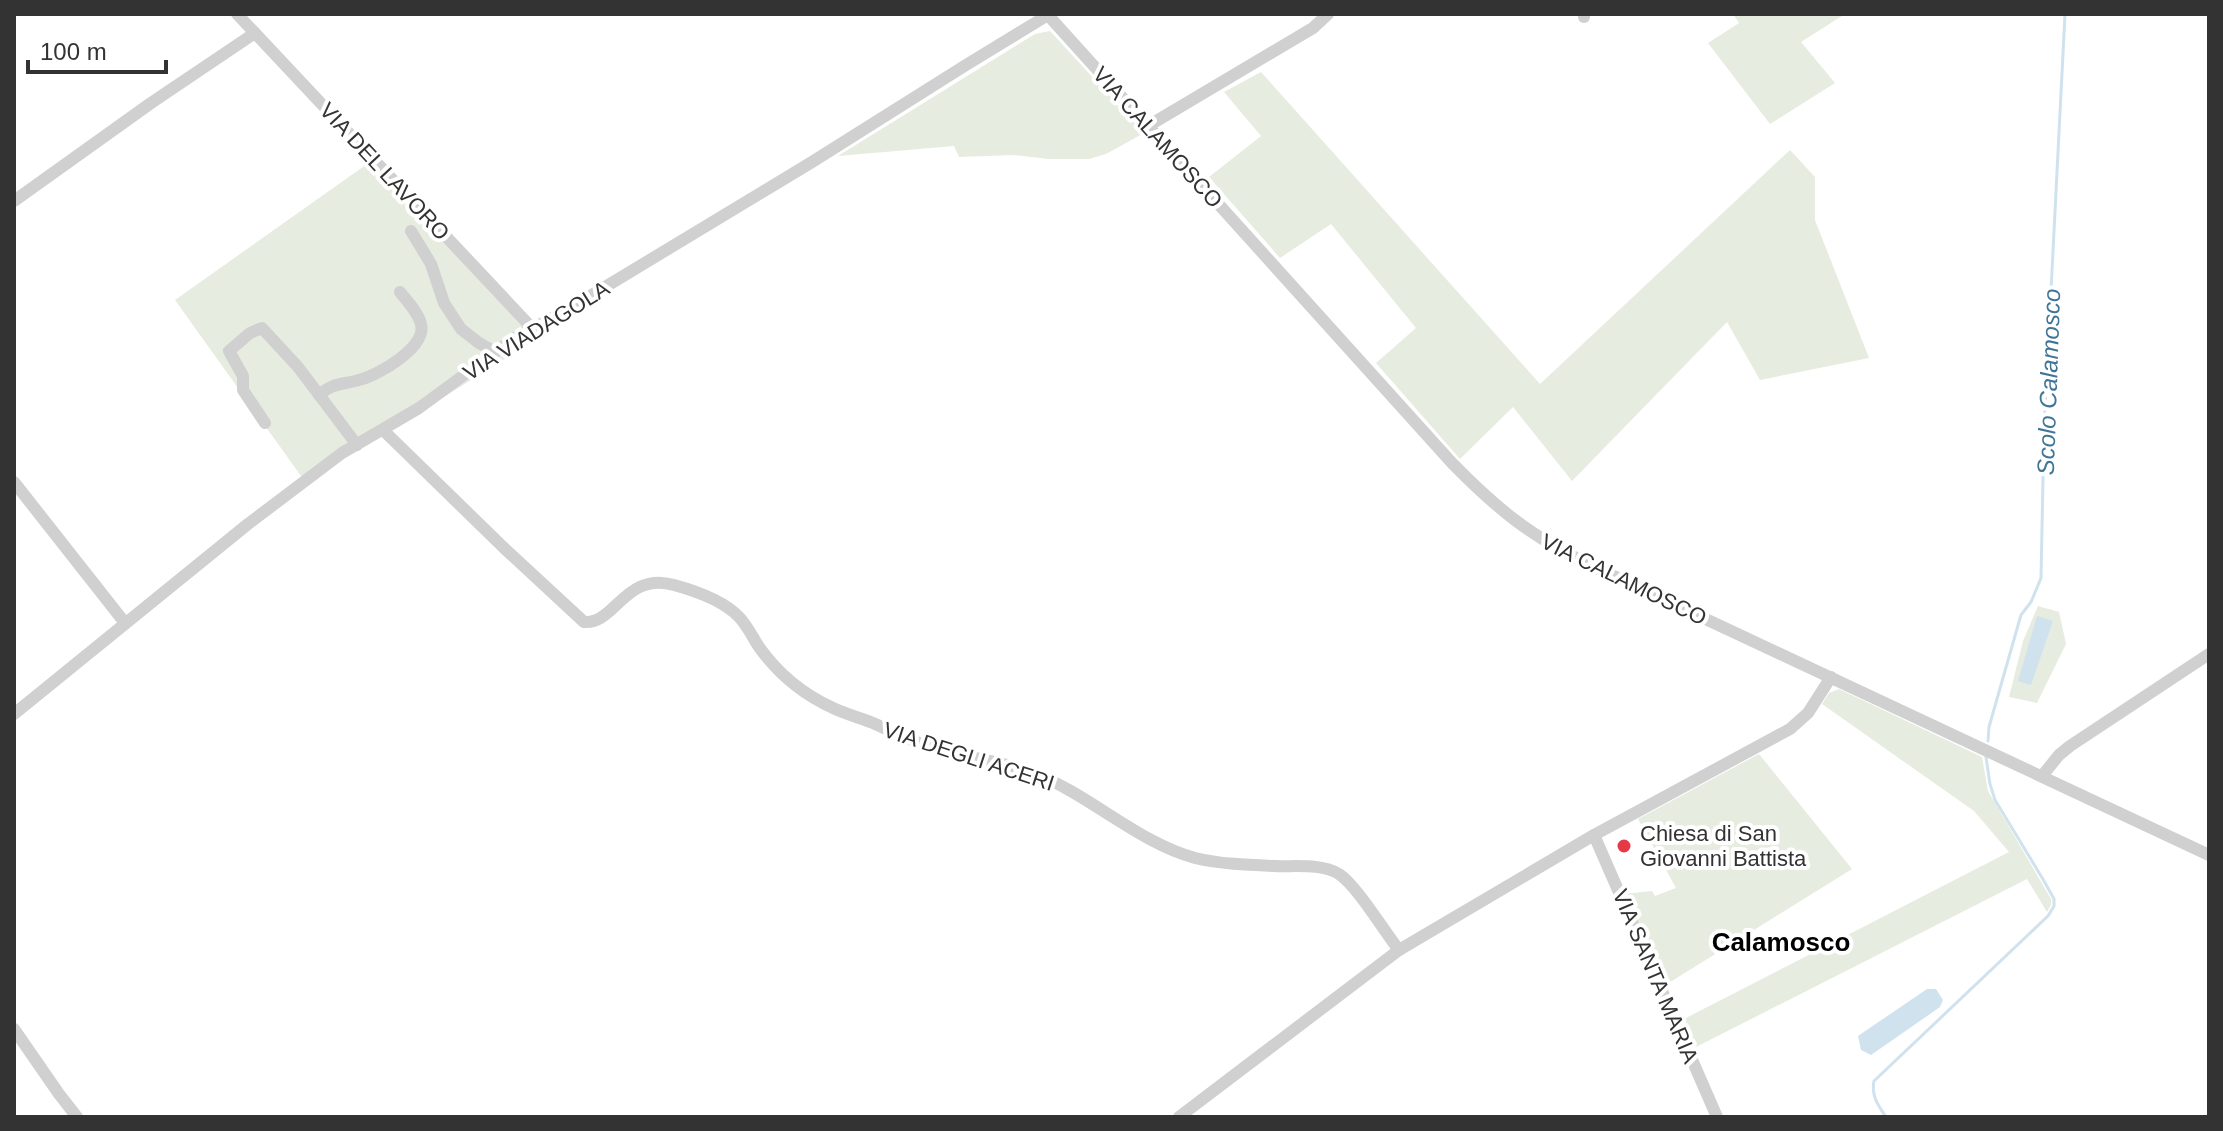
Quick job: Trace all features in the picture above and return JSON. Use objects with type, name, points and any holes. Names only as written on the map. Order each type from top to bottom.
[{"type":"street","name":"VIA DEL LAVORO","points":[[237,14],[532,328]]},
{"type":"street","name":"VIA CALAMOSCO","points":[[1048,14],[1452,463],[1505,514],[1565,553],[2209,855]]},
{"type":"street","name":"VIA VIADAGOLA","points":[[14,714],[248,524],[342,453],[419,408],[532,328],[812,162],[1048,14]]},
{"type":"street","points":[[1148,126],[1313,28],[1328,14]]},
{"type":"street","points":[[14,201],[255,33]]},
{"type":"street","points":[[411,231],[431,264],[444,303],[461,329],[495,352]]},
{"type":"street","points":[[319,395],[333,385],[372,375],[408,353],[419,341],[421,322],[400,292]]},
{"type":"street","points":[[265,423],[243,390],[243,376],[229,353],[250,333],[262,328],[357,445]]},
{"type":"street","name":"VIA DEGLI ACERI","points":[[383,430],[584,622],[590,622],[634,590],[654,581],[701,594],[722,603],[740,617],[772,664],[789,682],[810,696],[934,748],[1034,773],[1091,802],[1158,843],[1194,858],[1329,869],[1346,880],[1399,950]]},
{"type":"street","points":[[14,482],[125,623]]},
{"type":"street","points":[[2042,776],[2070,746],[2209,654]]},
{"type":"street","points":[[1179,1117],[1399,950],[1594,835],[1790,729],[1808,713],[1831,677]]},
{"type":"street","name":"VIA SANTA MARIA","points":[[1594,835],[1717,1117]]},
{"type":"street","points":[[14,1029],[77,1117]]},
{"type":"shaded area","points":[[1733,14],[1845,14],[1801,42],[1835,83],[1770,124],[1708,43],[1739,23]]},
{"type":"shaded area","points":[[1050,31],[1144,133],[1106,154],[1089,159],[1013,155],[959,157],[954,146],[838,156],[1035,34]]},
{"type":"shaded area","points":[[1261,72],[1540,384],[1790,150],[1815,177],[1815,220],[1869,358],[1760,380],[1727,322],[1572,481],[1513,407],[1460,459],[1376,363],[1416,328],[1331,224],[1280,258],[1209,177],[1261,136],[1224,92]]},
{"type":"shaded area","points":[[377,157],[540,337],[345,455],[306,483],[175,300]]},
{"type":"shaded area","points":[[2038,606],[2059,612],[2066,644],[2037,703],[2009,697],[2023,641]]},
{"type":"shaded area","points":[[1839,689],[1982,757],[1988,791],[2051,899],[2051,905],[2047,912],[2027,879],[1696,1047],[1684,1019],[2009,852],[1974,811],[1822,704],[1829,693]]},
{"type":"shaded area","points":[[1759,754],[1852,869],[1659,989],[1614,895],[1652,891],[1655,896],[1676,888],[1638,819]]},
{"type":"water","points":[[2037,616],[2053,621],[2031,685],[2018,681]]},
{"type":"water","points":[[1927,989],[1936,989],[1943,1000],[1940,1007],[1871,1055],[1861,1050],[1858,1036]]},
{"type":"waterway","name":"Scolo Calamosco","points":[[1988,741],[1989,727],[2021,615],[2031,602],[2041,578],[2044,429],[2065,14]]},
{"type":"waterway","name":"Scolo Calamosco","points":[[1886,1117],[1874,1096],[1874,1081],[2048,916],[2054,906],[2054,899],[2044,881],[1995,800],[1986,757]]},
{"type":"place","name":"Chiesa di San Giovanni Battista","points":[[1624,846]]},
{"type":"district","name":"Calamosco","points":[[1781,942]]}]
